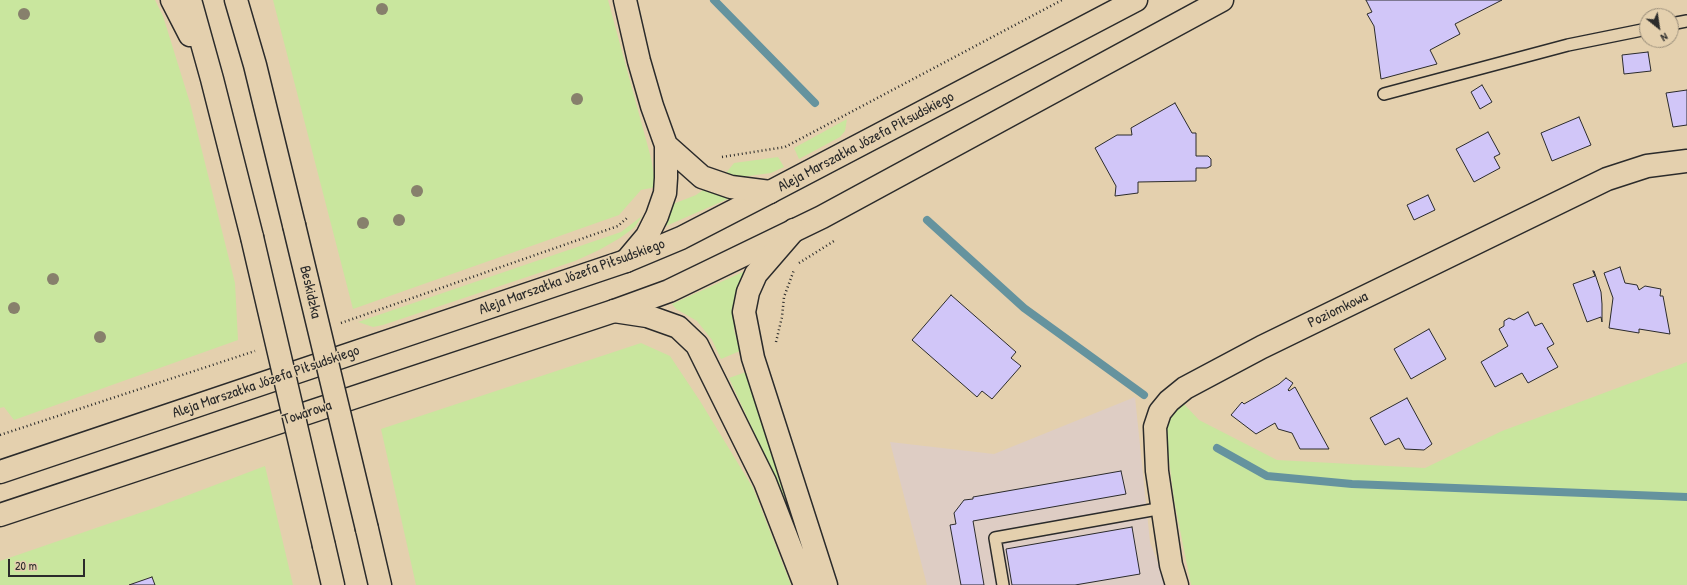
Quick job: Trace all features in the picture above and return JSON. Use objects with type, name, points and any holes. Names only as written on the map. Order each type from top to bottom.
[{"type":"main road","points":[[172,0],[212,79]]},
{"type":"main road","points":[[190,0],[212,79],[252,236],[334,585]]},
{"type":"main road","name":"Beskidzka","points":[[236,0],[255,66],[380,585]]},
{"type":"main road","points":[[625,0],[639,61],[652,106],[666,145],[665,193],[657,216],[647,236],[626,261]]},
{"type":"main road","name":"Aleja Marszałka Józefa Piłsudskiego","points":[[0,472],[626,261],[681,238],[1136,0]]},
{"type":"main road","points":[[614,311],[669,291],[822,217],[1222,0]]},
{"type":"main road","points":[[666,145],[702,177],[731,186],[770,192]]},
{"type":"main road","name":"Poziomkowa","points":[[1177,585],[1171,565],[1163,508],[1158,471],[1155,427],[1160,412],[1169,401],[1185,388],[1262,347],[1607,179],[1647,166],[1687,161]]},
{"type":"main road","points":[[794,230],[756,274],[748,292],[744,312],[754,358],[826,585]]},
{"type":"main road","points":[[614,311],[647,316],[678,327],[697,345],[765,482],[805,585]]},
{"type":"main road","name":"Towarowa","points":[[0,515],[614,311]]},
{"type":"lane","points":[[1384,94],[1568,45],[1639,31]]},
{"type":"lane","points":[[1003,585],[995,538],[1163,508]]},
{"type":"path","points":[[775,343],[782,317],[784,297],[795,266],[834,241]]},
{"type":"path","points":[[340,323],[367,314]]},
{"type":"path","points":[[0,435],[257,350]]},
{"type":"shaded area","points":[[1135,397],[1150,542],[1166,585],[927,585],[890,442],[994,454]]},
{"type":"green space","points":[[0,0],[155,0],[163,16],[190,103],[235,283],[238,340],[14,420],[4,407],[0,408]]},
{"type":"green space","points":[[273,0],[608,0],[651,158],[656,187],[641,190],[619,215],[353,309]]},
{"type":"green space","points":[[847,119],[845,131],[840,137],[799,159],[794,148]]},
{"type":"green space","points":[[778,157],[784,167],[771,173],[741,177],[726,173],[734,163]]},
{"type":"green space","points":[[706,188],[730,198],[666,226],[673,204],[696,195]]},
{"type":"green space","points":[[642,216],[635,227],[620,238],[575,261],[383,325],[373,327],[358,322],[621,232]]},
{"type":"green space","points":[[745,271],[745,275],[734,303],[734,330],[740,351],[721,359],[712,340],[697,321],[676,309],[672,304]]},
{"type":"green space","points":[[641,343],[670,356],[700,401],[753,488],[791,585],[416,585],[381,429]]},
{"type":"green space","points":[[1687,362],[1687,585],[1191,585],[1174,500],[1165,426],[1182,402],[1199,420],[1277,460],[1425,468],[1502,431]]},
{"type":"green space","points":[[746,372],[796,523],[729,378]]},
{"type":"green space","points":[[265,466],[293,585],[155,585],[152,577],[129,585],[0,585],[0,561],[157,507]]},
{"type":"building","points":[[1366,0],[1502,0],[1455,24],[1460,34],[1430,50],[1437,64],[1381,79],[1374,26],[1367,14],[1372,12]]},
{"type":"building","points":[[1648,52],[1651,71],[1624,74],[1622,55]]},
{"type":"building","points":[[1482,85],[1492,102],[1480,109],[1471,92]]},
{"type":"building","points":[[1687,90],[1687,125],[1673,127],[1666,93]]},
{"type":"building","points":[[1175,103],[1192,133],[1196,133],[1196,156],[1208,156],[1211,159],[1211,166],[1207,168],[1196,168],[1196,181],[1138,182],[1138,193],[1115,196],[1116,186],[1095,148],[1117,135],[1132,135],[1131,128]]},
{"type":"building","points":[[1579,117],[1591,145],[1552,161],[1541,133]]},
{"type":"building","points":[[1488,132],[1500,154],[1494,157],[1500,168],[1474,182],[1456,149]]},
{"type":"building","points":[[1428,195],[1435,210],[1414,220],[1407,205]]},
{"type":"building","points":[[1620,267],[1625,283],[1637,285],[1639,290],[1645,286],[1661,289],[1660,296],[1663,296],[1670,334],[1639,329],[1639,333],[1609,328],[1613,298],[1604,273]]},
{"type":"building","points":[[1594,271],[1601,292],[1602,322],[1601,317],[1587,322],[1573,284],[1595,276]]},
{"type":"building","points":[[951,295],[1016,352],[1011,358],[1021,366],[992,399],[982,391],[977,397],[912,340]]},
{"type":"building","points":[[1528,312],[1535,326],[1542,323],[1554,344],[1547,348],[1558,367],[1528,383],[1522,373],[1495,387],[1481,362],[1508,346],[1499,329],[1504,326],[1504,321],[1509,318],[1514,320]]},
{"type":"building","points":[[1429,329],[1446,359],[1411,379],[1394,349]]},
{"type":"building","points":[[1286,378],[1293,383],[1288,390],[1289,391],[1295,387],[1329,449],[1300,449],[1292,433],[1278,429],[1275,423],[1256,434],[1231,415],[1242,402],[1244,404],[1279,384]]},
{"type":"building","points":[[1407,398],[1432,444],[1424,450],[1405,449],[1399,438],[1385,445],[1370,418]]},
{"type":"building","points":[[1121,471],[1126,494],[973,521],[984,585],[961,585],[950,525],[956,524],[954,513],[964,500],[973,499],[973,497]]},
{"type":"building","points":[[1132,527],[1140,574],[1075,585],[1012,585],[1006,549]]},
{"type":"building","points":[[152,577],[155,585],[129,585]]},
{"type":"waterway","points":[[714,0],[815,103]]},
{"type":"waterway","points":[[927,220],[1024,308],[1144,395]]},
{"type":"waterway","points":[[1217,448],[1267,476],[1352,484],[1687,497]]}]
